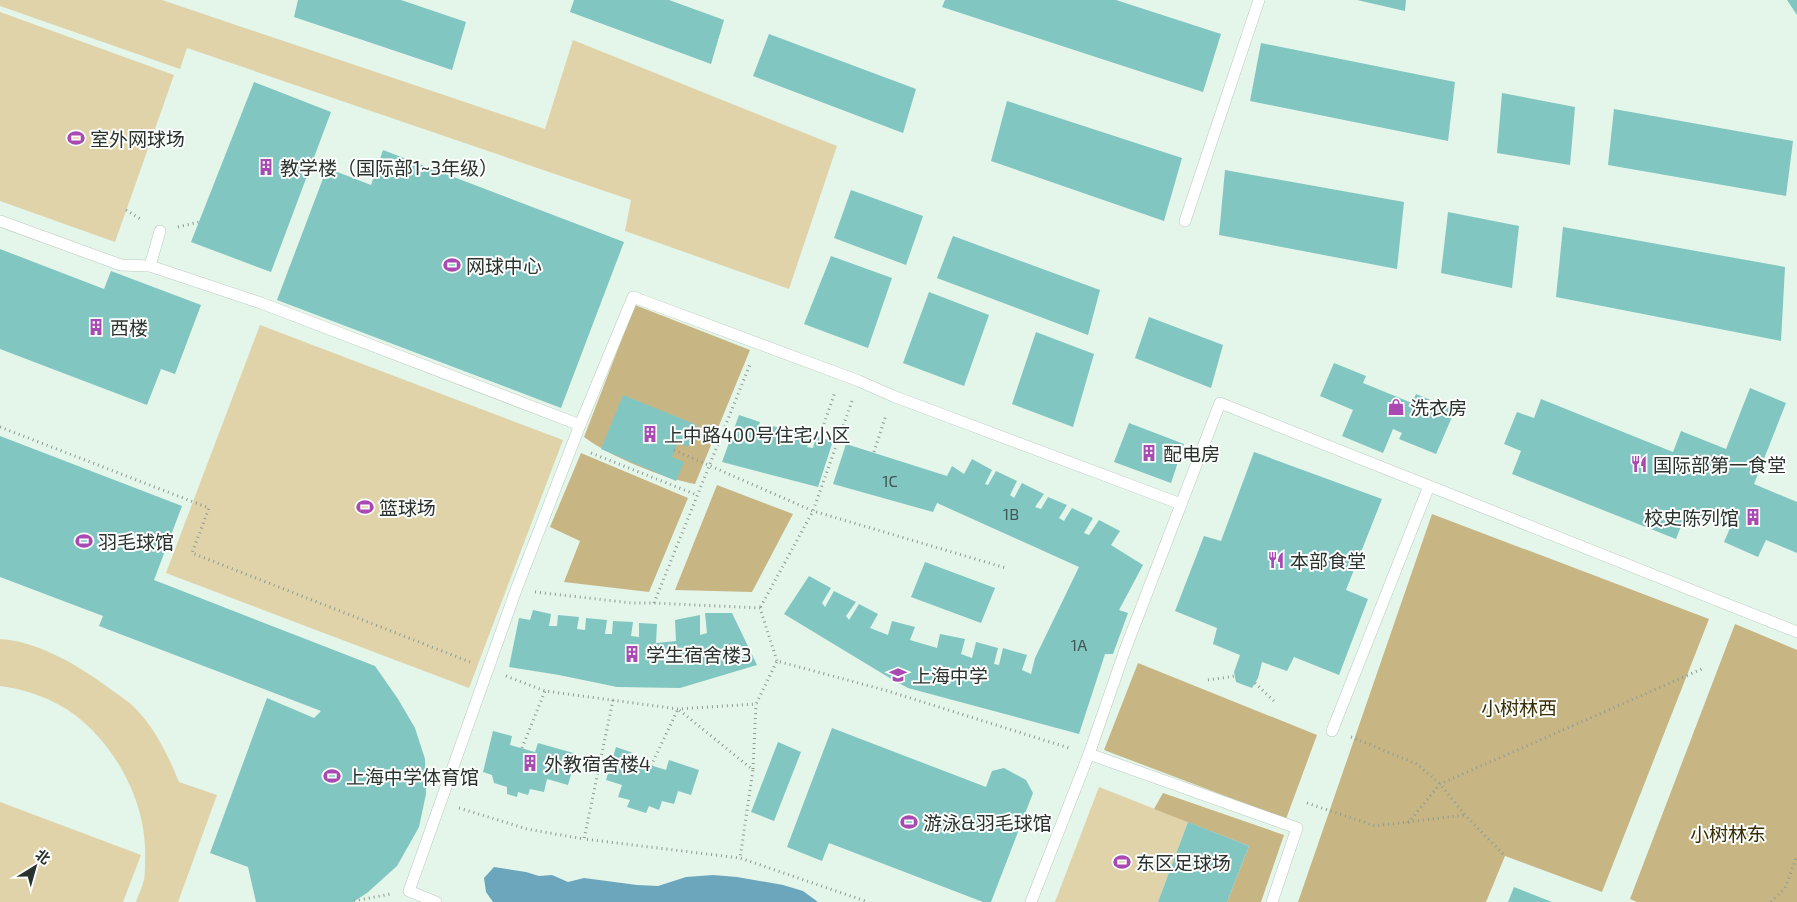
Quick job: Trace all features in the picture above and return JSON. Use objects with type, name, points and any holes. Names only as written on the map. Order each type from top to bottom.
[{"type":"lane","points":[[1185,221],[1259,0]]},
{"type":"lane","points":[[0,221],[121,265],[150,266],[261,303],[580,425]]},
{"type":"lane","points":[[150,266],[160,231]]},
{"type":"lane","points":[[436,902],[408,891],[516,590],[572,445],[633,297],[697,317],[758,345],[859,381],[893,396],[1181,504]]},
{"type":"lane","points":[[1031,902],[1089,754],[1125,650],[1220,403],[1797,632]]},
{"type":"lane","points":[[1332,731],[1429,486]]},
{"type":"lane","points":[[1089,754],[1297,828],[1272,902]]},
{"type":"path","points":[[654,603],[758,345]]},
{"type":"path","points":[[819,438],[842,375]]},
{"type":"path","points":[[740,858],[753,770],[756,704],[777,661],[760,608],[813,511],[859,381]]},
{"type":"path","points":[[874,452],[893,396]]},
{"type":"path","points":[[0,427],[209,508],[192,553],[545,691],[678,709],[756,704]]},
{"type":"path","points":[[572,445],[698,495]]},
{"type":"path","points":[[674,450],[709,467],[813,511],[1006,568]]},
{"type":"path","points":[[516,590],[632,603],[760,608]]},
{"type":"path","points":[[777,661],[888,691],[1089,754]]},
{"type":"path","points":[[1408,822],[1440,784],[1704,668]]},
{"type":"path","points":[[1208,680],[1235,676]]},
{"type":"path","points":[[1255,683],[1276,703]]},
{"type":"path","points":[[522,748],[545,691]]},
{"type":"path","points":[[584,839],[613,700]]},
{"type":"path","points":[[651,766],[678,709]]},
{"type":"path","points":[[678,709],[753,770]]},
{"type":"path","points":[[1332,731],[1362,741],[1416,764],[1440,784],[1465,815],[1505,856]]},
{"type":"path","points":[[441,802],[527,830],[740,858],[868,902]]},
{"type":"path","points":[[1306,803],[1375,826],[1465,815]]},
{"type":"path","points":[[1771,902],[1785,888],[1797,856]]},
{"type":"path","points":[[354,901],[408,891]]},
{"type":"shaded area","points":[[0,0],[162,0],[545,129],[573,40],[837,146],[789,289],[625,231],[631,200],[187,48],[180,69],[0,6]]},
{"type":"shaded area","name":"室外网球场","points":[[0,12],[174,75],[115,242],[0,201]]},
{"type":"shaded area","name":"篮球场","points":[[260,325],[563,440],[469,688],[166,573]]},
{"type":"shaded area","points":[[0,639],[15,641],[45,650],[88,673],[132,705],[142,715],[155,733],[179,782],[217,795],[178,902],[136,902],[144,878],[145,840],[136,799],[127,780],[105,744],[90,728],[67,709],[39,696],[0,686]]},
{"type":"shaded area","name":"东区足球场","points":[[1099,787],[1188,822],[1158,902],[1055,902]]},
{"type":"shaded area","points":[[0,802],[141,855],[123,902],[0,902]]},
{"type":"green space","points":[[635,305],[750,350],[695,484],[637,466],[595,445],[584,437]]},
{"type":"green space","points":[[581,453],[688,498],[649,592],[564,582],[580,541],[550,527]]},
{"type":"green space","points":[[717,485],[793,514],[752,592],[675,590]]},
{"type":"green space","name":"小树林西","points":[[1432,514],[1709,619],[1602,892],[1505,856],[1486,902],[1298,902]]},
{"type":"green space","name":"小树林东","points":[[1735,624],[1797,650],[1797,902],[1637,902],[1630,899]]},
{"type":"green space","points":[[1138,663],[1317,735],[1286,819],[1104,750]]},
{"type":"green space","points":[[1163,793],[1284,835],[1261,902],[1227,902],[1249,846],[1154,809]]},
{"type":"water","points":[[494,867],[539,876],[552,875],[568,882],[584,878],[658,886],[686,877],[713,875],[737,877],[783,885],[803,891],[818,902],[493,902],[486,892],[484,878]]},
{"type":"building","points":[[298,0],[401,0],[466,22],[452,70],[294,17]]},
{"type":"building","points":[[574,0],[669,0],[724,20],[711,64],[570,12]]},
{"type":"building","points":[[945,0],[1116,0],[1221,34],[1203,92],[942,7]]},
{"type":"building","points":[[1357,0],[1406,0],[1405,11]]},
{"type":"building","points":[[1787,0],[1797,0],[1797,15]]},
{"type":"building","points":[[769,34],[916,89],[903,133],[753,76]]},
{"type":"building","points":[[1261,43],[1455,82],[1448,141],[1250,101]]},
{"type":"building","name":"教学楼（国际部1~3年级）","points":[[254,82],[331,112],[271,272],[191,242]]},
{"type":"building","points":[[1502,93],[1575,107],[1570,165],[1497,153]]},
{"type":"building","points":[[1007,101],[1182,158],[1164,221],[991,161]]},
{"type":"building","points":[[1614,109],[1793,141],[1786,196],[1608,165]]},
{"type":"building","name":"网球中心","points":[[383,150],[624,242],[561,408],[277,300],[327,168],[371,185]]},
{"type":"building","points":[[1225,170],[1404,202],[1397,269],[1219,235]]},
{"type":"building","points":[[851,190],[923,216],[906,265],[834,238]]},
{"type":"building","points":[[1448,212],[1519,226],[1512,288],[1441,273]]},
{"type":"building","points":[[1563,227],[1785,267],[1781,341],[1556,297]]},
{"type":"building","points":[[953,236],[1100,290],[1088,335],[937,278]]},
{"type":"building","name":"西楼","points":[[0,249],[104,289],[111,271],[201,305],[175,374],[161,369],[147,405],[0,349]]},
{"type":"building","points":[[831,256],[892,278],[868,348],[804,324]]},
{"type":"building","points":[[929,292],[989,315],[964,386],[903,363]]},
{"type":"building","points":[[1149,317],[1223,345],[1211,388],[1135,358]]},
{"type":"building","points":[[1036,332],[1094,354],[1073,427],[1012,404]]},
{"type":"building","name":"洗衣房","points":[[1334,363],[1366,376],[1363,383],[1412,403],[1416,394],[1455,410],[1436,454],[1399,439],[1402,433],[1393,429],[1383,453],[1342,436],[1353,410],[1320,396]]},
{"type":"building","name":"国际部第一食堂","points":[[1750,388],[1786,403],[1754,484],[1797,502],[1797,553],[1766,540],[1758,557],[1724,542],[1730,528],[1687,511],[1676,539],[1512,474],[1521,451],[1504,444],[1517,412],[1534,418],[1541,399],[1673,452],[1681,431],[1726,449]]},
{"type":"building","name":"上中路400号住宅小区","points":[[623,395],[697,425],[688,447],[678,442],[672,457],[684,462],[676,481],[601,449]]},
{"type":"building","points":[[739,415],[760,422],[757,431],[767,434],[769,425],[787,430],[784,439],[791,442],[795,432],[811,436],[807,447],[813,448],[816,437],[833,441],[818,487],[722,462]]},
{"type":"building","name":"配电房","points":[[1129,423],[1184,444],[1171,483],[1114,462]]},
{"type":"building","points":[[0,436],[182,506],[154,580],[375,666],[415,728],[425,759],[426,794],[419,827],[397,866],[367,893],[353,902],[256,902],[248,867],[210,853],[267,698],[314,718],[321,711],[99,626],[103,616],[0,577]]},
{"type":"building","points":[[846,444],[947,476],[952,466],[964,474],[972,459],[992,470],[985,484],[988,485],[996,471],[1017,481],[1010,495],[1014,498],[1022,483],[1044,494],[1035,507],[1041,509],[1048,497],[1067,505],[1059,518],[1064,521],[1072,508],[1093,518],[1084,533],[1089,535],[1099,520],[1120,531],[1111,545],[1143,565],[1119,610],[1128,613],[1113,654],[1105,654],[1079,734],[908,688],[784,614],[809,576],[831,588],[822,603],[825,607],[834,591],[856,602],[846,616],[849,620],[859,604],[878,614],[870,628],[888,635],[892,621],[915,627],[910,640],[937,648],[940,634],[965,639],[961,654],[972,658],[976,642],[998,648],[994,664],[999,665],[1003,648],[1027,655],[1022,670],[1031,674],[1035,658],[1079,567],[937,503],[933,512],[833,484]]},
{"type":"building","name":"本部食堂","points":[[1254,452],[1382,499],[1346,590],[1368,599],[1339,675],[1294,657],[1287,671],[1262,662],[1258,678],[1252,688],[1236,682],[1234,672],[1240,655],[1213,644],[1217,628],[1175,611],[1204,536],[1221,541]]},
{"type":"building","points":[[925,562],[995,588],[981,623],[911,597]]},
{"type":"building","name":"学生宿舍楼3","points":[[533,610],[551,614],[549,626],[557,626],[558,615],[579,617],[577,629],[585,630],[586,618],[607,620],[605,634],[612,634],[613,621],[633,622],[631,636],[639,637],[639,623],[657,624],[656,643],[676,641],[675,620],[700,615],[700,635],[707,633],[705,613],[732,613],[757,665],[680,688],[617,687],[509,667],[519,618],[530,620]]},
{"type":"building","name":"游泳&羽毛球馆","points":[[832,728],[986,787],[992,771],[1004,768],[1026,780],[1033,793],[991,902],[983,902],[829,843],[822,861],[787,847]]},
{"type":"building","name":"外教宿舍楼4","points":[[493,731],[512,736],[510,745],[535,752],[538,743],[577,754],[568,785],[547,779],[544,792],[530,789],[528,795],[518,792],[517,797],[507,794],[507,787],[494,783],[492,775],[483,772]]},
{"type":"building","points":[[778,742],[801,752],[774,821],[751,812]]},
{"type":"building","points":[[616,747],[639,755],[637,761],[666,770],[669,760],[699,770],[691,795],[678,791],[674,804],[662,801],[659,810],[649,806],[646,813],[627,807],[630,800],[618,797],[622,785],[606,780]]},
{"type":"building","points":[[1188,822],[1249,846],[1227,902],[1158,902]]},
{"type":"building","points":[[1514,887],[1552,902],[1508,902]]},
{"type":"place","name":"室外网球场","points":[[76,138]]},
{"type":"place","name":"教学楼（国际部1~3年级）","points":[[266,167]]},
{"type":"place","name":"网球中心","points":[[452,265]]},
{"type":"place","name":"西楼","points":[[96,327]]},
{"type":"place","name":"洗衣房","points":[[1396,407]]},
{"type":"place","name":"上中路400号住宅小区","points":[[650,434]]},
{"type":"place","name":"配电房","points":[[1149,453]]},
{"type":"place","name":"国际部第一食堂","points":[[1639,464]]},
{"type":"place","name":"篮球场","points":[[365,507]]},
{"type":"place","name":"校史陈列馆","points":[[1753,517]]},
{"type":"place","name":"羽毛球馆","points":[[84,541]]},
{"type":"place","name":"本部食堂","points":[[1276,560]]},
{"type":"place","name":"学生宿舍楼3","points":[[632,654]]},
{"type":"place","name":"上海中学","points":[[898,675]]},
{"type":"place","name":"外教宿舍楼4","points":[[530,763]]},
{"type":"place","name":"上海中学体育馆","points":[[332,776]]},
{"type":"place","name":"游泳&羽毛球馆","points":[[909,822]]},
{"type":"place","name":"东区足球场","points":[[1122,862]]}]
